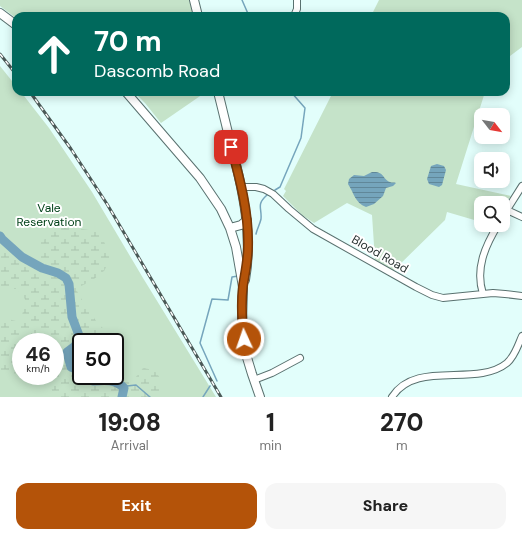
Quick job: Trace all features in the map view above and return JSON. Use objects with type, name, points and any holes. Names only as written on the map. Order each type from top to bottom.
[{"type":"main road","points":[[194,0],[197,12]]},
{"type":"main road","points":[[0,13],[12,22]]},
{"type":"main road","points":[[129,96],[200,178],[221,210],[230,229],[236,247],[243,287]]},
{"type":"main road","points":[[219,96],[242,187],[247,225],[248,255],[243,287],[242,323],[248,361],[260,397]]},
{"type":"main road","points":[[230,229],[241,225],[247,225]]},
{"type":"main road","points":[[236,247],[247,225]]},
{"type":"street","points":[[296,12],[297,0]]},
{"type":"street","points":[[510,205],[522,186]]},
{"type":"street","name":"Blood Road","points":[[242,187],[256,187],[273,194],[313,229],[426,292],[443,298],[483,294],[522,296]]},
{"type":"street","points":[[510,211],[522,217]]},
{"type":"street","points":[[483,294],[480,277],[482,260],[488,241],[494,232]]},
{"type":"street","points":[[392,397],[405,383],[418,378],[484,372],[499,368],[507,363],[513,355],[522,336]]},
{"type":"street","points":[[254,380],[272,373],[300,358]]},
{"type":"green space","points":[[0,0],[189,0],[193,12],[12,12],[12,15],[0,6]]},
{"type":"green space","points":[[379,0],[522,0],[522,47],[510,56],[510,12],[373,12]]},
{"type":"green space","name":"Vale Reservation","points":[[0,66],[12,81],[12,96],[24,96],[49,128],[92,192],[216,397],[0,397]]},
{"type":"green space","points":[[138,96],[200,96],[161,123]]},
{"type":"green space","points":[[331,96],[484,96],[480,108],[474,108],[474,127],[456,184],[511,196],[510,197],[510,196],[474,196],[474,220],[447,212],[445,220],[393,271],[375,260],[372,215],[347,203],[314,223],[302,215],[283,196],[286,191],[284,189]]},
{"type":"green space","points":[[61,226],[96,231],[112,257],[104,271],[94,279],[76,289],[98,325],[106,333],[72,333],[72,385],[124,385],[124,382],[133,379],[143,368],[154,370],[161,379],[161,397],[53,397],[51,385],[64,385],[64,333],[12,333],[12,374],[0,377],[0,319],[20,322],[25,299],[17,289],[10,289],[0,293],[0,266],[4,261],[0,257],[0,236],[38,270],[40,243]]},
{"type":"water","points":[[437,164],[444,166],[446,170],[442,185],[439,187],[429,184],[427,179],[431,166]]},
{"type":"water","points":[[372,172],[379,173],[387,181],[396,183],[393,186],[386,188],[383,196],[374,204],[366,207],[359,203],[348,184],[349,179],[354,175],[364,176]]},
{"type":"waterway","points":[[242,0],[247,12]]},
{"type":"waterway","points":[[275,190],[280,187],[301,138],[305,108],[294,96]]},
{"type":"waterway","points":[[256,234],[261,219],[260,206],[267,195]]},
{"type":"waterway","points":[[0,236],[22,257],[42,268],[58,273],[66,278],[69,284],[72,317],[78,333]]},
{"type":"waterway","points":[[217,381],[200,343],[212,299],[228,300],[232,277],[238,276]]},
{"type":"waterway","points":[[72,348],[67,352],[72,367]]},
{"type":"waterway","points":[[121,385],[124,388],[122,397]]},
{"type":"waterway","points":[[124,388],[127,386],[136,385],[150,397]]},
{"type":"waterway","points":[[203,397],[210,386]]},
{"type":"railway","points":[[0,54],[12,69]]},
{"type":"railway","points":[[33,96],[71,149],[107,204],[221,397]]},
{"type":"route","points":[[231,147],[242,187],[248,244],[247,268],[243,287],[242,323],[244,339]]}]
